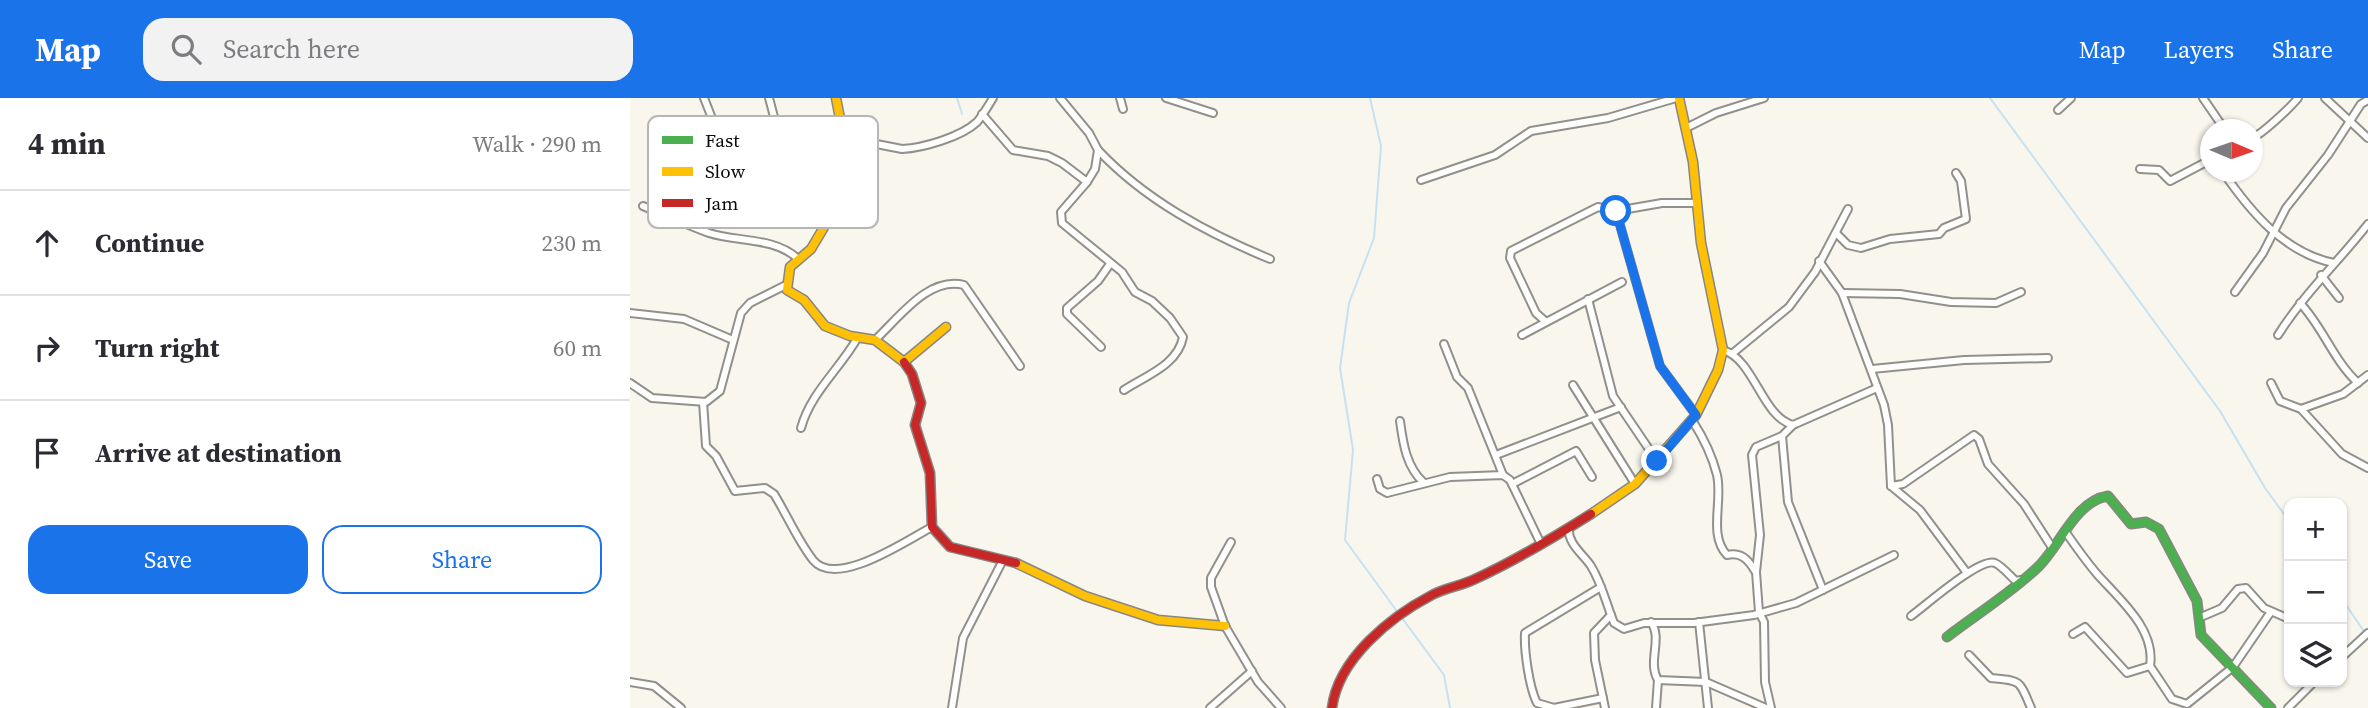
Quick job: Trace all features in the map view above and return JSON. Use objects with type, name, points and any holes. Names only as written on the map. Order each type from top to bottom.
[{"type":"street","points":[[704,98],[711,116]]},
{"type":"street","points":[[769,98],[774,116]]},
{"type":"street","points":[[836,98],[839,116]]},
{"type":"street","points":[[878,144],[914,149],[964,131],[982,114],[993,98]]},
{"type":"street","points":[[1060,98],[1089,132],[1098,150],[1120,173],[1189,223],[1270,260]]},
{"type":"street","points":[[1120,98],[1123,109]]},
{"type":"street","points":[[1166,98],[1213,113]]},
{"type":"street","points":[[1332,708],[1334,691],[1341,676],[1368,640],[1432,595],[1473,580],[1569,528],[1635,484],[1694,417],[1718,370],[1723,350],[1719,320],[1701,243],[1693,162],[1678,98],[1608,118],[1531,131],[1495,155],[1421,180]]},
{"type":"street","points":[[1686,128],[1716,113],[1764,98]]},
{"type":"street","points":[[2057,110],[2071,98]]},
{"type":"street","points":[[2203,98],[2217,119]]},
{"type":"street","points":[[2263,130],[2270,121],[2281,117],[2298,98]]},
{"type":"street","points":[[2325,98],[2368,138]]},
{"type":"street","points":[[2235,292],[2275,233],[2286,208],[2368,100]]},
{"type":"street","points":[[982,114],[1013,150],[1048,156],[1087,182]]},
{"type":"street","points":[[1098,150],[1095,169],[1061,212],[1062,223],[1122,272],[1135,292],[1152,301],[1170,318],[1183,337],[1181,346],[1163,367],[1124,390]]},
{"type":"street","points":[[2140,169],[2158,170],[2170,181],[2200,165]]},
{"type":"street","points":[[1836,233],[1848,245],[1861,248],[1890,239],[1939,234],[1944,228],[1966,219],[1961,181],[1956,173]]},
{"type":"street","points":[[2230,182],[2253,213],[2275,233],[2301,251],[2334,263]]},
{"type":"street","points":[[1545,321],[1536,313],[1510,258],[1511,251],[1598,207],[1616,211],[1662,203],[1696,203]]},
{"type":"street","points":[[643,206],[648,208]]},
{"type":"street","points":[[1733,353],[1789,307],[1848,209]]},
{"type":"street","points":[[1616,211],[1660,366],[1694,417],[1716,474],[1720,497],[1718,542],[1727,555],[1736,553],[1748,559],[1756,572]]},
{"type":"street","points":[[2278,335],[2321,275],[2368,224]]},
{"type":"street","points":[[696,228],[710,234],[740,237],[778,248],[797,258]]},
{"type":"street","points":[[825,228],[811,250],[797,258],[790,267],[787,290],[804,300],[825,326],[875,340],[904,362],[912,374],[921,403],[915,425],[930,472],[932,527],[950,547],[1026,566],[1085,596],[1158,620],[1225,626]]},
{"type":"street","points":[[1819,261],[1842,293],[1872,369],[1888,425],[1891,486],[1920,510],[1967,573]]},
{"type":"street","points":[[1101,347],[1067,314],[1067,309],[1098,282],[1110,264]]},
{"type":"street","points":[[2321,275],[2339,298]]},
{"type":"street","points":[[1522,335],[1622,282]]},
{"type":"street","points":[[875,340],[928,292],[941,284],[955,283],[964,285],[1020,366]]},
{"type":"street","points":[[630,383],[652,398],[703,402],[720,391],[741,313],[750,303],[786,285]]},
{"type":"street","points":[[1842,293],[1900,294],[1951,302],[1996,303],[2021,292]]},
{"type":"street","points":[[1588,299],[1613,396],[1657,461]]},
{"type":"street","points":[[2300,303],[2312,315],[2319,334],[2334,350],[2343,369],[2358,383]]},
{"type":"street","points":[[630,313],[684,319],[733,340]]},
{"type":"street","points":[[904,362],[946,327]]},
{"type":"street","points":[[801,428],[814,397],[848,356],[858,337]]},
{"type":"street","points":[[1444,344],[1457,377],[1468,388],[1503,475],[1512,484],[1540,542]]},
{"type":"street","points":[[1723,350],[1733,353],[1763,396],[1786,423],[1793,425]]},
{"type":"street","points":[[1872,369],[1964,360],[2048,358]]},
{"type":"street","points":[[2301,409],[2333,399],[2368,375]]},
{"type":"street","points":[[2271,383],[2280,401],[2301,409],[2342,454],[2368,468]]},
{"type":"street","points":[[1573,385],[1635,484]]},
{"type":"street","points":[[1658,680],[1706,682],[1768,708],[1764,622],[1759,612],[1756,572],[1760,535],[1752,455],[1756,447],[1782,436],[1793,425],[1877,388]]},
{"type":"street","points":[[703,402],[706,446],[716,456],[735,491],[765,488],[774,494],[814,562],[832,571],[852,568],[932,527]]},
{"type":"street","points":[[1496,455],[1621,407]]},
{"type":"street","points":[[1400,421],[1403,444],[1413,471],[1424,482]]},
{"type":"street","points":[[1891,486],[1903,484],[1974,435],[1979,439],[1988,464],[2024,504],[2053,549]]},
{"type":"street","points":[[1782,436],[1788,502],[1823,590]]},
{"type":"street","points":[[1512,484],[1576,451],[1592,477]]},
{"type":"street","points":[[1377,479],[1383,492],[1450,477],[1503,475]]},
{"type":"street","points":[[1947,637],[1994,598],[2023,580],[2047,558],[2095,498],[2108,496],[2131,524],[2146,522],[2159,529],[2197,601],[2201,617],[2201,635],[2270,708]]},
{"type":"street","points":[[1569,528],[1573,543],[1591,567],[1601,587],[1614,623],[1624,629],[1651,622],[1699,622],[1796,603],[1895,555]]},
{"type":"street","points":[[2067,534],[2098,576],[2115,590],[2144,633],[2152,651],[2150,666],[2172,699],[2187,704],[2233,667],[2270,612]]},
{"type":"street","points":[[1231,542],[1211,578],[1211,587],[1225,626],[1252,671],[1281,708]]},
{"type":"street","points":[[952,708],[963,638],[1002,562]]},
{"type":"street","points":[[1911,616],[1967,573],[1990,562],[1996,563],[2015,581],[2023,580]]},
{"type":"street","points":[[1601,587],[1525,633],[1524,646],[1532,692],[1537,703],[1554,708],[1603,698]]},
{"type":"street","points":[[2201,617],[2222,608],[2238,589],[2242,588],[2270,612],[2284,618]]},
{"type":"street","points":[[1605,708],[1595,660],[1594,633],[1611,615]]},
{"type":"street","points":[[1651,622],[1656,630],[1653,663],[1658,680],[1656,708]]},
{"type":"street","points":[[1699,622],[1708,708]]},
{"type":"street","points":[[2073,634],[2085,627],[2127,673],[2150,666]]},
{"type":"street","points":[[2347,652],[2368,633]]},
{"type":"street","points":[[1969,655],[1991,678],[2014,679],[2021,683],[2031,708]]},
{"type":"street","points":[[1210,708],[1252,671]]},
{"type":"street","points":[[630,682],[654,686],[681,708]]},
{"type":"street","points":[[2288,708],[2309,687]]},
{"type":"waterway","points":[[957,98],[962,114]]},
{"type":"waterway","points":[[1370,98],[1381,146],[1374,238],[1349,303],[1340,368],[1353,450],[1345,540],[1399,614]]},
{"type":"waterway","points":[[1990,98],[2220,411],[2265,488],[2284,514]]},
{"type":"waterway","points":[[2347,606],[2365,633]]},
{"type":"waterway","points":[[1402,618],[1444,675],[1450,708]]},
{"type":"traffic: fast","points":[[1947,637],[2028,577],[2046,558],[2077,515],[2086,506],[2108,496],[2131,524],[2146,522],[2159,529],[2197,601],[2201,635],[2271,708]]},
{"type":"traffic: slow","points":[[836,98],[840,116]]},
{"type":"traffic: slow","points":[[1591,514],[1635,484],[1696,415],[1718,370],[1723,350],[1701,243],[1693,162],[1679,98]]},
{"type":"traffic: slow","points":[[823,228],[811,249],[790,267],[787,290],[804,300],[825,326],[850,336],[875,340],[904,362],[946,327]]},
{"type":"traffic: slow","points":[[1016,563],[1085,596],[1158,620],[1225,626]]},
{"type":"traffic: jam","points":[[904,362],[912,374],[921,403],[915,425],[930,473],[932,527],[950,547],[1016,563]]},
{"type":"traffic: jam","points":[[1332,708],[1336,690],[1355,657],[1368,641],[1400,615],[1437,593],[1503,565],[1591,514]]},
{"type":"route","points":[[1616,211],[1660,366],[1678,386],[1696,415],[1657,461]]}]
